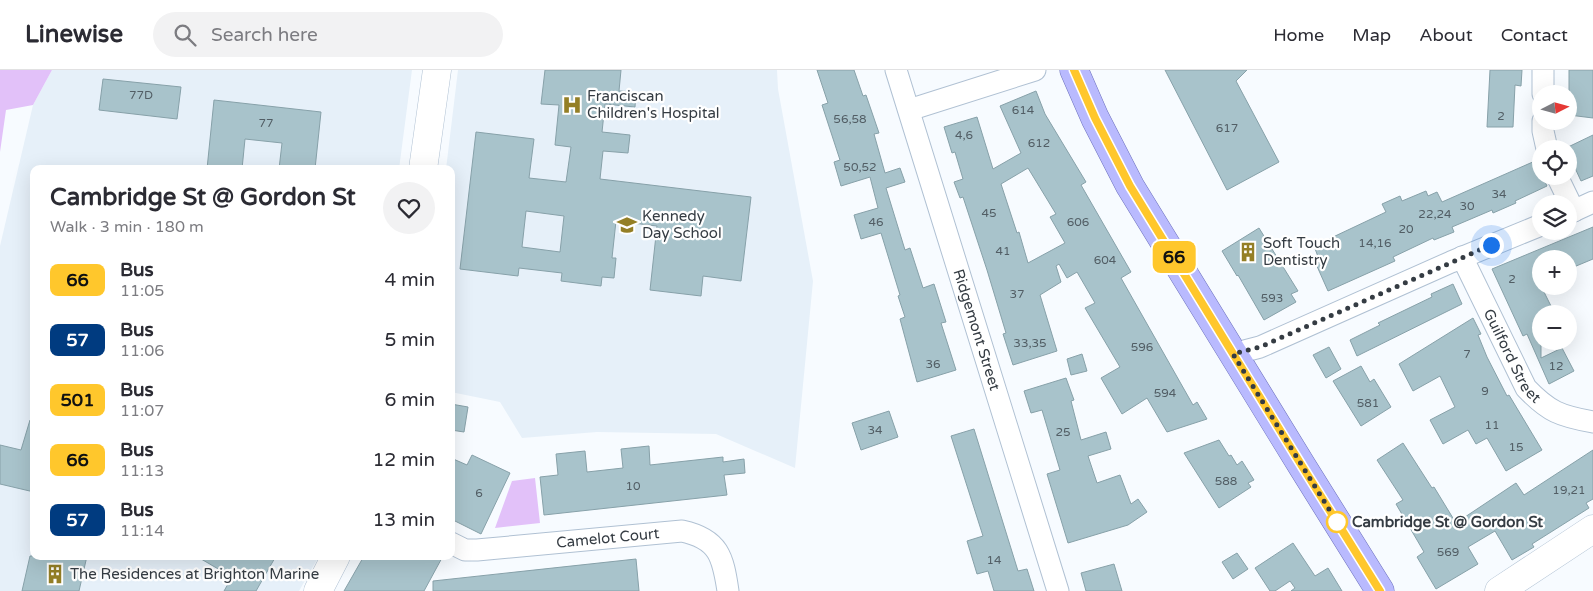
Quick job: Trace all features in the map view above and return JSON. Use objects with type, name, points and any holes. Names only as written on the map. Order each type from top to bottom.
[{"type":"main road","points":[[1074,70],[1095,118],[1130,186],[1380,591]]},
{"type":"street","points":[[424,165],[437,70]]},
{"type":"street","name":"Ridgemont Street","points":[[896,70],[1058,591]]},
{"type":"street","points":[[909,110],[1035,70]]},
{"type":"street","points":[[1543,70],[1543,85]]},
{"type":"street","points":[[1577,209],[1593,202]]},
{"type":"street","points":[[1233,354],[1260,347],[1462,257],[1532,229]]},
{"type":"street","name":"Guilford Street","points":[[1462,257],[1526,388],[1538,401],[1556,414],[1593,422]]},
{"type":"street","points":[[1499,591],[1593,529]]},
{"type":"street","name":"Camelot Court","points":[[455,545],[465,550],[477,550],[682,531],[698,534],[711,543],[724,564],[728,591]]},
{"type":"street","points":[[318,591],[334,560]]},
{"type":"shaded area","points":[[0,70],[52,70],[33,105],[6,110],[0,152]]},
{"type":"shaded area","points":[[52,70],[412,70],[400,165],[30,165],[30,560],[317,560],[299,591],[0,591],[0,246],[33,105]]},
{"type":"shaded area","name":"Kennedy Day School","points":[[458,70],[777,70],[778,89],[813,281],[795,468],[716,434],[597,432],[522,438],[500,402],[455,393],[455,165],[446,165]]},
{"type":"shaded area","points":[[535,478],[540,523],[495,528],[512,481]]},
{"type":"building","points":[[545,70],[621,70],[619,91],[636,92],[635,107],[605,104],[602,132],[630,135],[628,153],[603,151],[600,179],[751,197],[741,281],[703,276],[701,296],[650,290],[657,226],[616,221],[612,258],[616,258],[614,278],[602,277],[601,286],[561,281],[562,273],[519,268],[518,276],[460,269],[476,132],[534,139],[529,178],[566,182],[571,147],[555,145],[559,105],[541,104]],"holes":[[[526,211],[564,216],[560,252],[522,247]]]},
{"type":"building","points":[[817,70],[854,70],[863,96],[866,95],[879,133],[874,134],[885,173],[900,168],[905,182],[886,188],[905,250],[910,248],[923,288],[934,284],[946,322],[941,323],[956,370],[917,382],[900,319],[905,317],[898,296],[900,295],[881,233],[861,239],[854,215],[878,208],[870,177],[841,186],[834,162],[840,160],[822,105],[828,103]]},
{"type":"building","points":[[1165,70],[1247,70],[1236,81],[1279,162],[1227,190]]},
{"type":"building","points":[[1490,70],[1522,70],[1521,86],[1515,85],[1513,127],[1487,127]]},
{"type":"building","points":[[1569,70],[1593,70],[1593,118],[1578,116],[1578,85],[1569,85]]},
{"type":"building","points":[[103,79],[181,87],[177,119],[99,110]]},
{"type":"building","points":[[1036,91],[1045,114],[1086,182],[1081,185],[1131,272],[1121,278],[1193,405],[1197,402],[1207,419],[1167,432],[1147,398],[1122,414],[1101,378],[1120,367],[1085,308],[1095,303],[1077,272],[1067,278],[1059,264],[1056,266],[1061,282],[1040,295],[1057,351],[1013,365],[1003,334],[1006,333],[987,270],[963,197],[960,198],[954,182],[963,179],[955,152],[952,153],[944,127],[977,117],[993,169],[1021,153],[1000,106]],"holes":[[[1028,168],[1056,214],[1050,217],[1065,243],[1028,263],[1019,232],[1017,233],[1001,184]]]},
{"type":"building","points":[[214,100],[321,112],[315,165],[279,165],[282,143],[245,139],[242,165],[207,165]]},
{"type":"building","points":[[1593,135],[1593,176],[1581,181],[1577,172],[1577,143]]},
{"type":"building","points":[[1532,162],[1532,185],[1547,186],[1493,213],[1492,210],[1452,227],[1454,232],[1434,240],[1433,238],[1393,257],[1395,261],[1328,291],[1316,264],[1320,262],[1314,246],[1386,212],[1382,204],[1400,196],[1402,201],[1426,191],[1428,196],[1437,192],[1442,202]]},
{"type":"building","points":[[1593,227],[1593,259],[1577,266],[1577,250],[1538,250],[1562,240],[1577,240],[1577,234]]},
{"type":"building","points":[[1259,228],[1298,291],[1291,294],[1296,302],[1264,320],[1222,251]]},
{"type":"building","points":[[1532,252],[1532,295],[1546,295],[1550,305],[1532,305],[1532,345],[1527,334],[1523,336],[1492,269]]},
{"type":"building","points":[[1453,284],[1462,304],[1357,356],[1350,340],[1380,325],[1378,323],[1432,297],[1431,294]]},
{"type":"building","points":[[1473,318],[1481,334],[1478,335],[1487,357],[1507,396],[1509,395],[1542,450],[1506,471],[1487,438],[1476,444],[1468,430],[1443,444],[1430,420],[1455,407],[1440,376],[1413,391],[1399,364]]},
{"type":"building","points":[[1329,347],[1341,369],[1326,378],[1313,355]]},
{"type":"building","points":[[1534,350],[1541,350],[1541,358],[1558,350],[1563,350],[1574,371],[1549,384]]},
{"type":"building","points":[[1082,354],[1087,371],[1071,375],[1067,359]]},
{"type":"building","points":[[1361,366],[1370,382],[1374,379],[1391,407],[1361,426],[1333,381]]},
{"type":"building","points":[[1066,378],[1074,400],[1071,401],[1081,440],[1106,432],[1111,449],[1088,456],[1097,483],[1120,475],[1131,504],[1138,499],[1147,512],[1128,525],[1068,543],[1047,474],[1060,470],[1042,410],[1031,413],[1024,391]]},
{"type":"building","points":[[455,405],[468,407],[464,432],[455,431]]},
{"type":"building","points":[[889,411],[898,437],[861,450],[852,423]]},
{"type":"building","points":[[30,420],[30,491],[0,484],[0,445],[21,450]]},
{"type":"building","points":[[974,429],[1018,571],[1027,569],[1034,591],[994,591],[988,571],[977,574],[967,541],[983,536],[951,436]]},
{"type":"building","points":[[1219,440],[1237,465],[1242,461],[1254,480],[1248,483],[1251,487],[1219,508],[1184,453]]},
{"type":"building","points":[[1403,443],[1432,488],[1434,487],[1456,523],[1516,483],[1524,495],[1593,450],[1593,499],[1586,503],[1589,508],[1532,544],[1534,547],[1512,560],[1495,531],[1468,547],[1478,564],[1436,589],[1417,557],[1424,552],[1396,504],[1403,500],[1377,460]]},
{"type":"building","points":[[649,446],[650,465],[723,457],[723,462],[744,459],[745,473],[724,475],[727,495],[544,515],[540,477],[558,475],[556,454],[585,451],[587,472],[623,468],[621,449]]},
{"type":"building","points":[[472,455],[510,473],[481,534],[455,521],[455,460],[467,465]]},
{"type":"building","points":[[1293,543],[1315,576],[1328,568],[1342,591],[1291,591],[1295,588],[1290,581],[1275,591],[1270,591],[1255,568]]},
{"type":"building","points":[[1237,553],[1248,569],[1233,579],[1222,562]]},
{"type":"building","name":"The Residences at Brighton Marine","points":[[30,556],[30,560],[86,560],[79,591],[22,591]]},
{"type":"building","points":[[636,559],[639,591],[433,591],[433,581]]},
{"type":"building","points":[[203,560],[274,560],[256,591],[224,591],[232,577]]},
{"type":"building","points":[[362,560],[441,560],[424,591],[344,591]]},
{"type":"building","points":[[1114,564],[1122,591],[1086,591],[1081,573]]},
{"type":"bus line","name":"66","points":[[1074,70],[1095,118],[1130,186],[1380,591]]},
{"type":"place","name":"Franciscan Children's Hospital","points":[[572,105]]},
{"type":"place","name":"Kennedy Day School","points":[[627,225]]},
{"type":"place","name":"Soft Touch Dentistry","points":[[1248,252]]},
{"type":"place","name":"Cambridge St @ Gordon St","points":[[1337,522]]},
{"type":"place","name":"The Residences at Brighton Marine","points":[[55,574]]},
{"type":"route","points":[[1337,522],[1340,527],[1233,354],[1260,347],[1491,245]]}]
